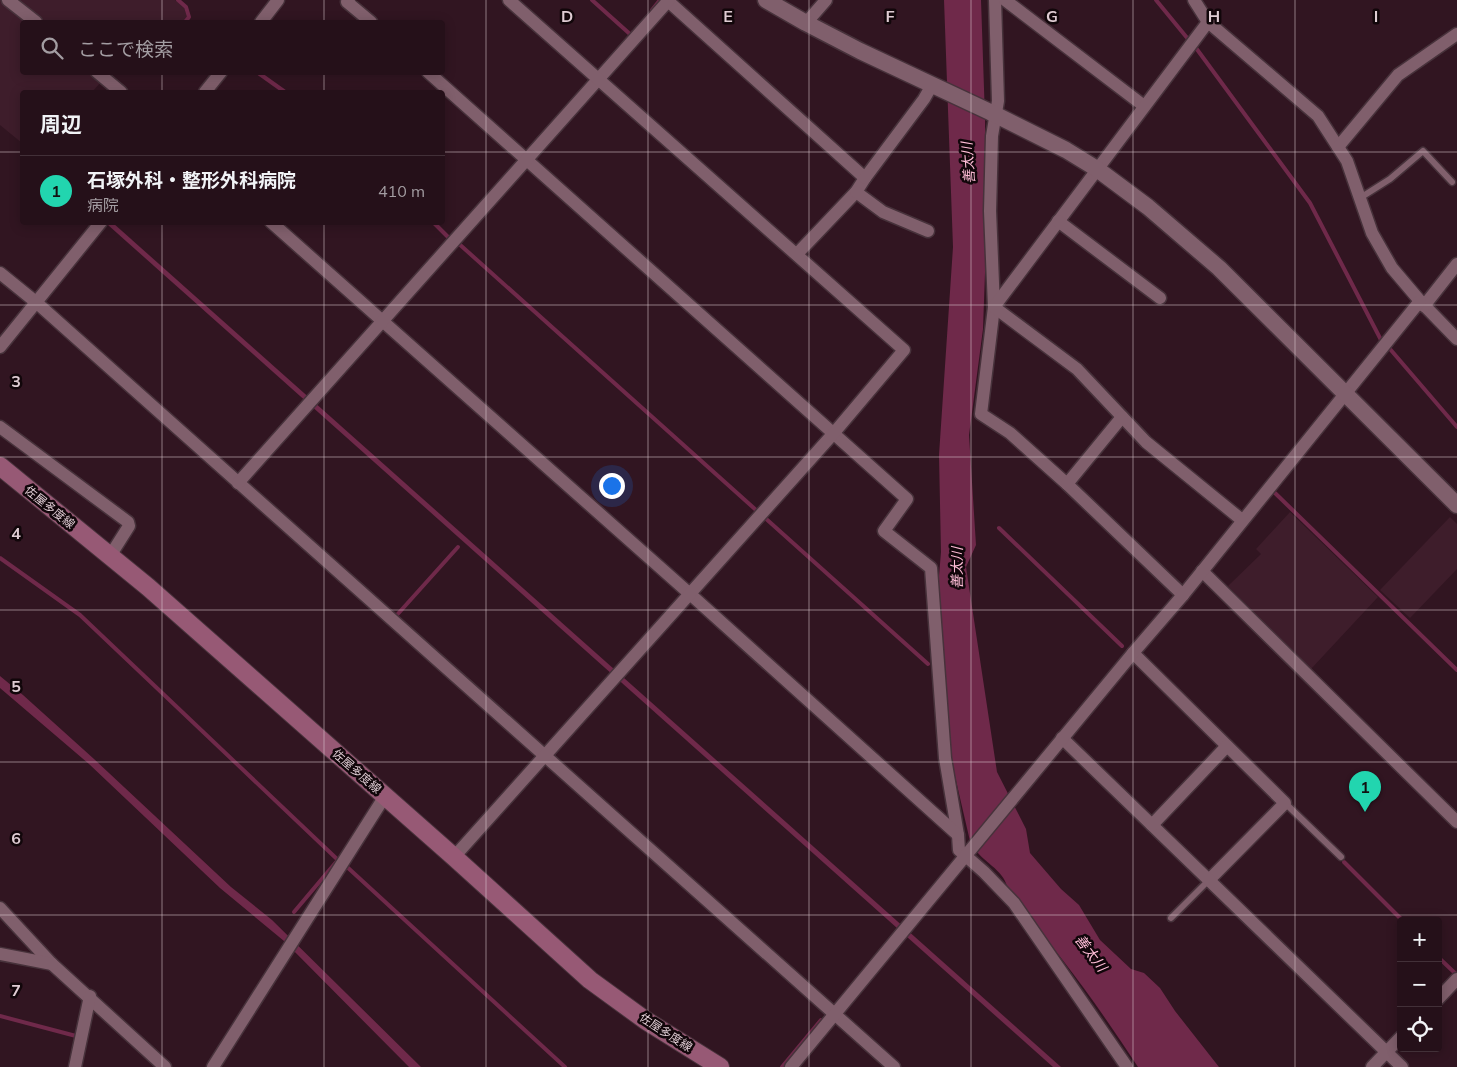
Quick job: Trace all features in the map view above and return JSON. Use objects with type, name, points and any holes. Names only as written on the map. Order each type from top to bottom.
[{"type":"main road","name":"佐屋多度線","points":[[0,466],[148,587],[454,857],[590,980],[645,1020],[720,1067]]},
{"type":"street","points":[[8,0],[33,20]]},
{"type":"street","points":[[262,20],[277,0]]},
{"type":"street","points":[[349,0],[347,2],[369,20]]},
{"type":"street","points":[[454,857],[833,434],[904,350],[510,0]]},
{"type":"street","points":[[766,0],[860,51],[992,113],[1066,150],[1098,169],[1148,207],[1219,268],[1457,505]]},
{"type":"street","points":[[806,23],[826,0]]},
{"type":"street","points":[[995,0],[998,101],[992,113],[990,211],[994,307],[981,414],[1010,433],[1067,484],[1183,595]]},
{"type":"street","points":[[1005,0],[1144,106]]},
{"type":"street","points":[[1194,0],[1208,22],[1318,116],[1347,161],[1372,233],[1392,268],[1422,304],[1457,339]]},
{"type":"street","points":[[238,483],[669,1],[865,178]]},
{"type":"street","points":[[994,307],[1208,22]]},
{"type":"street","points":[[1338,147],[1398,75],[1457,34]]},
{"type":"street","points":[[101,75],[119,90]]},
{"type":"street","points":[[207,90],[219,75]]},
{"type":"street","points":[[431,75],[907,498],[884,531],[931,568],[945,758],[959,850],[968,853],[1014,903],[1127,1067]]},
{"type":"street","points":[[797,254],[856,192],[924,99],[938,88]]},
{"type":"street","points":[[856,192],[883,212],[928,231]]},
{"type":"street","points":[[1058,221],[1160,298]]},
{"type":"street","points":[[0,347],[99,225]]},
{"type":"street","points":[[274,225],[958,835]]},
{"type":"street","points":[[791,1067],[1132,653],[1183,595],[1344,394],[1457,264]]},
{"type":"street","points":[[0,273],[37,303],[894,1067]]},
{"type":"street","points":[[994,307],[1077,369],[1146,442],[1242,520]]},
{"type":"street","points":[[1067,484],[1122,417]]},
{"type":"street","points":[[0,427],[128,522],[127,532],[110,556]]},
{"type":"street","points":[[1202,571],[1457,822]]},
{"type":"street","points":[[1132,653],[1285,802],[1209,880]]},
{"type":"street","points":[[1062,738],[1402,1067]]},
{"type":"street","points":[[1152,825],[1227,746]]},
{"type":"street","points":[[213,1067],[385,796]]},
{"type":"street","points":[[0,908],[52,964],[90,996],[165,1067]]},
{"type":"street","points":[[0,954],[52,964]]},
{"type":"street","points":[[1442,994],[1457,979]]},
{"type":"street","points":[[75,1067],[90,996]]},
{"type":"street","points":[[1372,1067],[1397,1041]]},
{"type":"lane","points":[[1360,198],[1390,180],[1423,151],[1452,182]]},
{"type":"lane","points":[[1285,802],[1341,856]]},
{"type":"lane","points":[[1171,918],[1209,880]]},
{"type":"shaded area","points":[[0,0],[2,0],[27,20],[20,20],[20,75],[90,75],[100,83],[94,90],[20,90],[20,141],[0,125]]},
{"type":"shaded area","points":[[17,0],[175,0],[184,7],[187,17],[185,20],[42,20]]},
{"type":"shaded area","points":[[1290,512],[1378,597],[1311,669],[1228,586],[1261,554],[1256,549]]},
{"type":"shaded area","points":[[1450,517],[1457,524],[1457,569],[1410,618],[1380,590]]},
{"type":"water","name":"善太川","points":[[944,0],[981,0],[985,118],[986,245],[983,329],[969,435],[976,545],[966,567],[997,772],[1026,829],[1030,853],[1061,889],[1079,905],[1100,940],[1131,969],[1144,973],[1160,988],[1175,1011],[1219,1067],[1138,1067],[1076,978],[1008,894],[1005,881],[1001,875],[976,851],[970,841],[951,759],[937,600],[941,552],[939,455],[953,247]]},
{"type":"water","points":[[108,225],[115,225],[1061,1067],[1053,1067]]},
{"type":"water","points":[[0,676],[94,759],[231,887],[272,920],[421,1067],[409,1067],[284,941],[220,888],[89,764],[0,688]]},
{"type":"waterway","points":[[178,0],[186,7],[189,17],[187,20]]},
{"type":"waterway","points":[[592,0],[631,35],[633,32]]},
{"type":"waterway","points":[[652,10],[660,0]]},
{"type":"waterway","points":[[1156,0],[1188,39]]},
{"type":"waterway","points":[[1196,48],[1310,203],[1381,340]]},
{"type":"waterway","points":[[261,75],[282,90]]},
{"type":"waterway","points":[[436,225],[449,238]]},
{"type":"waterway","points":[[458,243],[756,510]]},
{"type":"waterway","points":[[1390,349],[1457,427]]},
{"type":"waterway","points":[[1275,493],[1457,670]]},
{"type":"waterway","points":[[764,517],[928,664]]},
{"type":"waterway","points":[[999,528],[1122,646]]},
{"type":"waterway","points":[[396,616],[458,547]]},
{"type":"waterway","points":[[0,558],[80,615],[338,860]]},
{"type":"waterway","points":[[294,912],[337,861]]},
{"type":"waterway","points":[[1344,862],[1399,917]]},
{"type":"waterway","points":[[346,866],[565,1067]]},
{"type":"waterway","points":[[1442,961],[1456,974]]},
{"type":"waterway","points":[[0,1016],[76,1036]]},
{"type":"waterway","points":[[782,1067],[821,1020]]},
{"type":"place","name":"石塚外科・整形外科病院","points":[[1365,812]]}]
